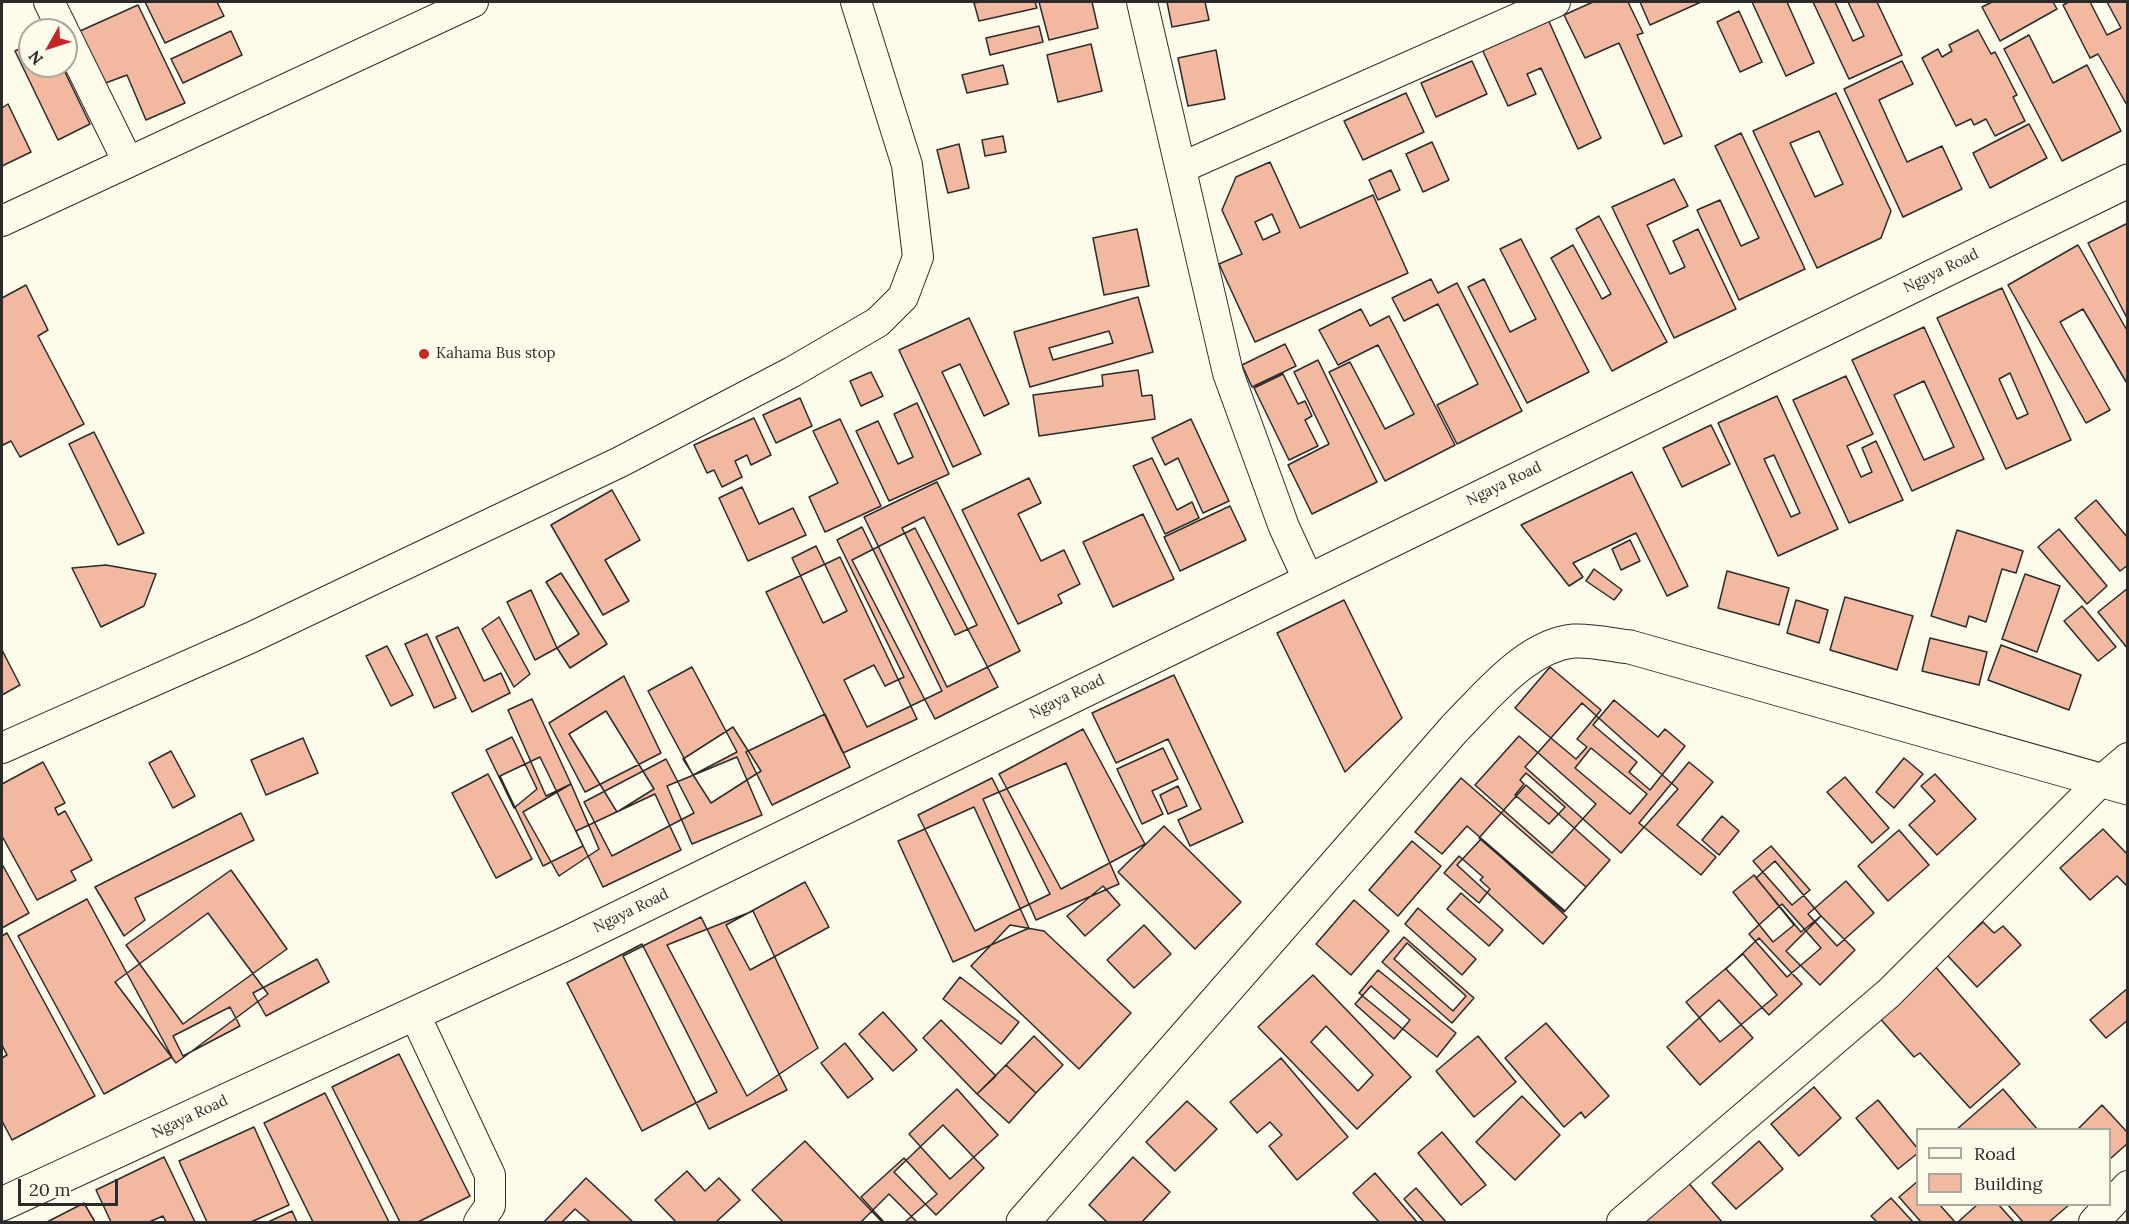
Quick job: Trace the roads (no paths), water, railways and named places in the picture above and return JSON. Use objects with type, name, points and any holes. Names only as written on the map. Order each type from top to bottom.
[{"type":"street","points":[[49,2],[57,18]]},
{"type":"street","points":[[2,221],[473,2]]},
{"type":"street","points":[[2,748],[250,638],[620,462],[792,372],[878,322],[903,297],[918,257],[907,165],[856,2]]},
{"type":"street","points":[[1142,2],[1183,167],[1228,373],[1284,527],[1308,579]]},
{"type":"street","points":[[1183,167],[1555,2]]},
{"type":"street","points":[[78,60],[128,162]]},
{"type":"street","name":"Ngaya Road","points":[[2,1204],[565,944],[1308,579],[2127,181]]},
{"type":"street","points":[[1023,1222],[1455,728],[1516,667],[1552,646],[1574,641],[1630,647],[2114,784]]},
{"type":"street","points":[[1622,1222],[1889,993],[2114,784],[2127,758]]},
{"type":"street","points":[[414,1013],[490,1175],[490,1206],[479,1222]]},
{"type":"street","points":[[2111,1203],[2127,1186]]},
{"type":"street","points":[[2094,1222],[2109,1206]]},
{"type":"place","name":"Kahama Bus stop","points":[[424,354]]}]
